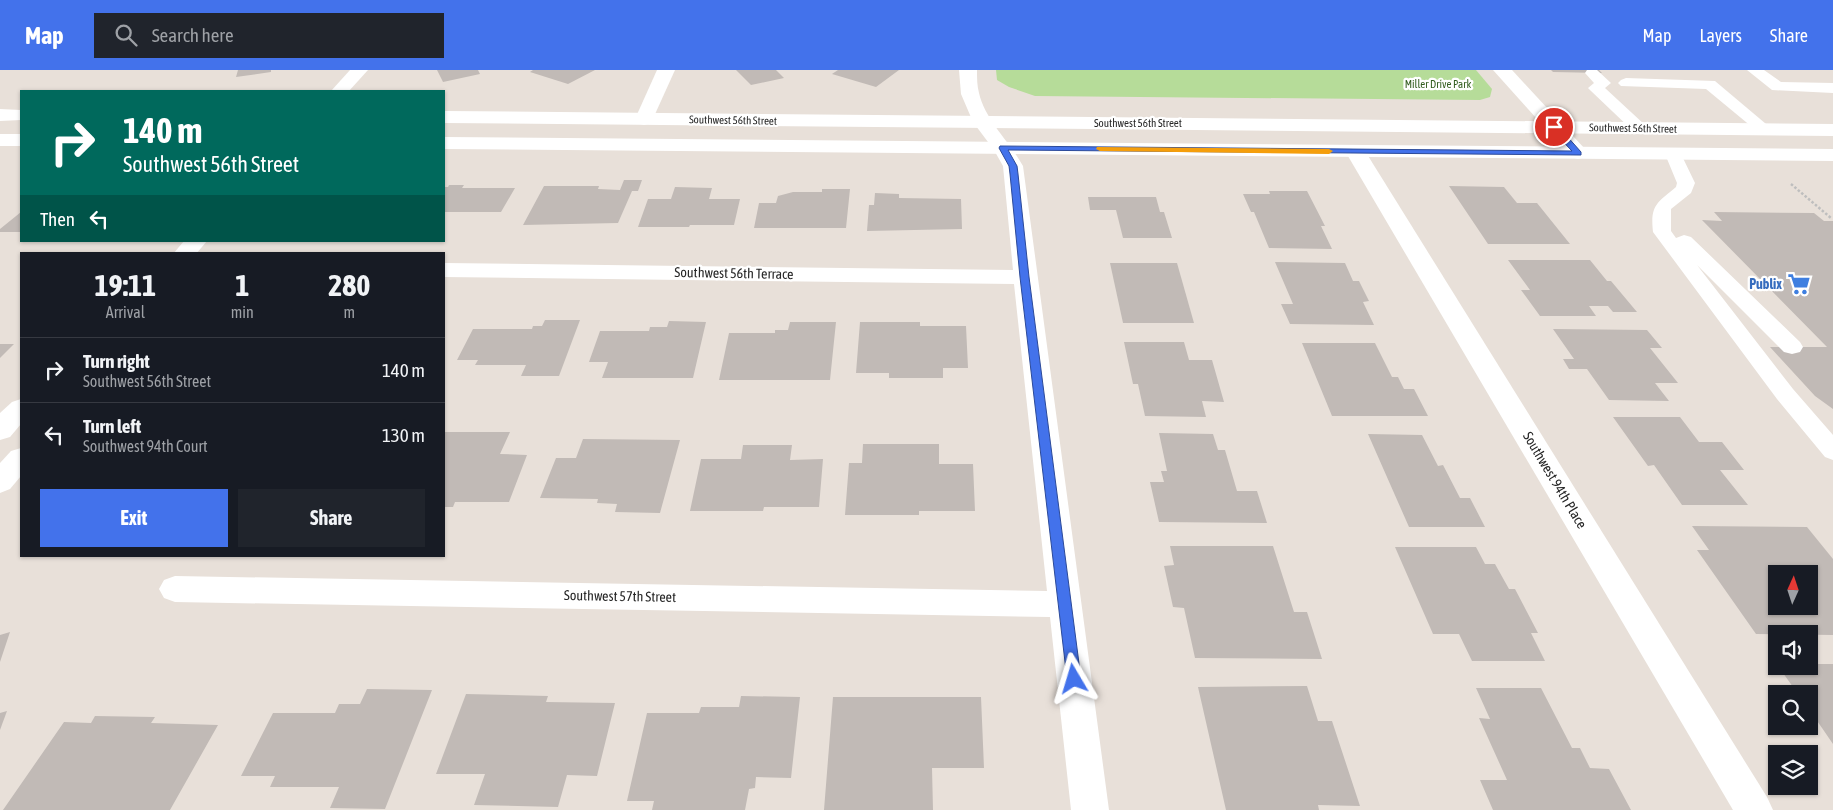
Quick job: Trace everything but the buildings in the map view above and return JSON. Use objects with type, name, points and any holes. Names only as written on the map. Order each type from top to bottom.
[{"type":"street","points":[[341,90],[359,70]]},
{"type":"street","points":[[644,119],[666,70]]},
{"type":"street","points":[[968,70],[970,94],[982,122],[1003,148],[1013,166],[1024,277],[1090,810]]},
{"type":"street","points":[[1502,70],[1578,153]]},
{"type":"street","points":[[0,115],[20,115]]},
{"type":"street","name":"Southwest 56th Street","points":[[445,117],[1833,130]]},
{"type":"street","points":[[0,140],[20,140]]},
{"type":"street","name":"Southwest 56th Street","points":[[445,143],[1833,155]]},
{"type":"street","name":"Southwest 94th Place","points":[[1355,151],[1754,810]]},
{"type":"street","points":[[186,252],[195,242]]},
{"type":"street","name":"Southwest 56th Terrace","points":[[445,270],[1024,277]]},
{"type":"street","points":[[0,430],[20,409]]},
{"type":"street","points":[[0,482],[20,459]]},
{"type":"street","name":"Southwest 57th Street","points":[[175,588],[1065,604]]},
{"type":"lane","points":[[1754,70],[1777,88],[1833,88]]},
{"type":"lane","points":[[1592,73],[1603,83],[1596,88],[1639,128]]},
{"type":"lane","points":[[1626,83],[1710,84],[1764,129]]},
{"type":"lane","points":[[1673,154],[1686,183],[1685,189],[1668,200],[1664,205],[1662,225],[1785,394],[1833,451]]},
{"type":"lane","points":[[1662,225],[1786,347]]},
{"type":"path","points":[[1784,179],[1831,218]]},
{"type":"green space","name":"Miller Drive Park","points":[[996,70],[1476,70],[1492,89],[1490,97],[1480,100],[1035,96],[1009,87],[997,80]]},
{"type":"slow traffic","points":[[1100,149],[1329,151]]},
{"type":"place","name":"Publix","points":[[1799,284]]},
{"type":"route","points":[[1074,679],[1024,277],[1013,166],[1003,148],[1578,153],[1554,127]]}]
